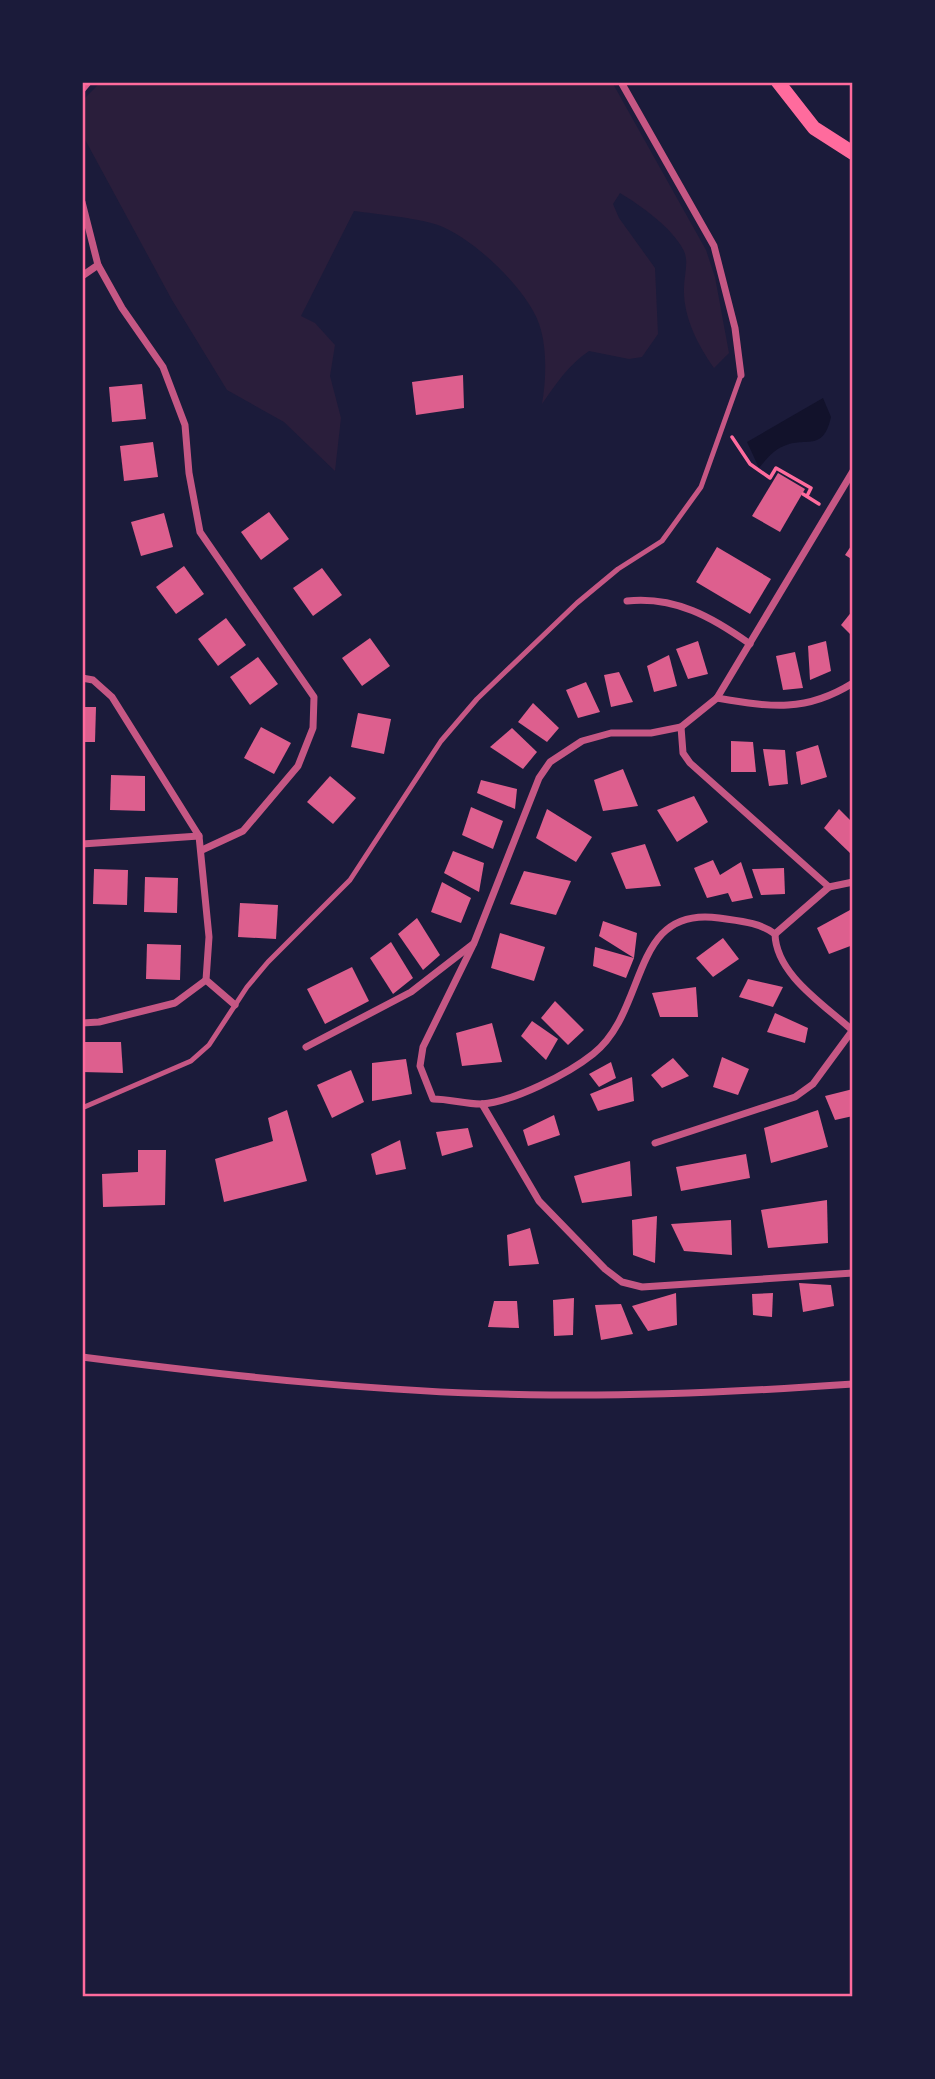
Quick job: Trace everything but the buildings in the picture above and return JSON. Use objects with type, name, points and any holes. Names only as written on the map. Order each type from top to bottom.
[{"type":"main road","points":[[778,82],[814,128],[853,153]]},
{"type":"street","points":[[621,82],[714,246],[736,328],[741,375]]},
{"type":"street","points":[[82,202],[98,265],[122,308],[163,367],[185,425],[189,473],[200,532],[314,696],[313,729],[298,765],[243,831],[202,849]]},
{"type":"street","points":[[82,276],[98,265]]},
{"type":"street","points":[[775,934],[764,926],[711,917],[676,920],[659,935],[621,1020],[594,1053],[533,1087],[499,1101],[482,1104],[433,1099],[421,1066],[430,1028],[474,943],[525,810],[550,762],[582,741],[611,733],[651,733],[681,727],[718,698],[853,471]]},
{"type":"street","points":[[627,601],[645,599],[700,612],[728,627],[750,644]]},
{"type":"street","points":[[82,678],[93,680],[112,697],[199,836],[209,937],[206,980],[176,1003],[99,1022],[82,1023]]},
{"type":"street","points":[[718,698],[755,705],[806,705],[829,698],[853,683]]},
{"type":"street","points":[[681,727],[683,753],[690,763],[829,887]]},
{"type":"street","points":[[82,844],[199,836]]},
{"type":"street","points":[[655,1143],[794,1097],[813,1084],[852,1031],[791,974],[775,949],[775,934],[829,887],[853,882]]},
{"type":"street","points":[[306,1047],[411,992],[474,943]]},
{"type":"street","points":[[206,980],[235,1005]]},
{"type":"street","points":[[482,1104],[540,1201],[605,1269],[622,1282],[642,1287],[853,1273]]},
{"type":"street","points":[[82,1357],[180,1370],[381,1387],[551,1395],[746,1392],[853,1384]]},
{"type":"lane","points":[[82,1108],[191,1061],[209,1045],[268,962],[318,915],[350,880],[426,762],[477,699],[577,603],[618,569],[650,551],[676,525],[711,466],[741,375]]},
{"type":"path","points":[[732,437],[758,471],[770,478],[776,468],[811,488],[805,495],[829,510]]},
{"type":"shaded area","points":[[101,82],[612,82],[706,250],[715,277],[729,353],[714,368],[697,340],[686,310],[684,251],[664,226],[620,193],[613,204],[619,218],[655,268],[658,334],[642,357],[629,359],[589,351],[557,382],[542,404],[545,367],[541,330],[526,300],[500,268],[468,242],[438,225],[354,211],[301,316],[315,323],[335,345],[330,376],[341,418],[335,471],[284,422],[227,390],[172,300],[82,134],[82,101]]},
{"type":"shaded area","points":[[823,398],[831,417],[823,435],[813,441],[792,443],[780,448],[759,468],[747,442]]}]
